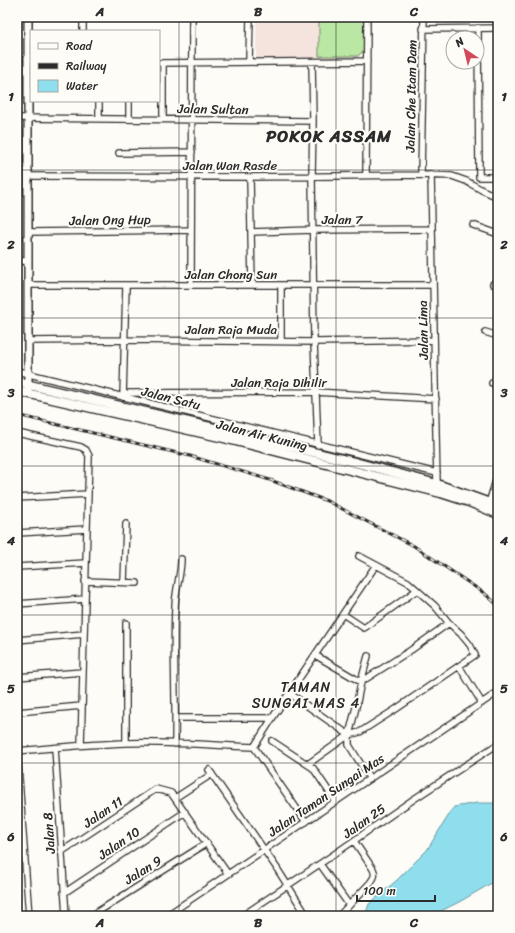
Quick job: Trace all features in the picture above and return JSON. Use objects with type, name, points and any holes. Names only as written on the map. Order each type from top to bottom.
[{"type":"main road","name":"Jalan Air Kuning","points":[[17,382],[28,389],[441,493],[469,502],[498,514]]},
{"type":"main road","name":"Jalan Air Kuning","points":[[17,390],[28,389],[223,430],[437,484],[498,506]]},
{"type":"street","points":[[28,17],[30,61],[28,118],[28,389]]},
{"type":"street","points":[[83,17],[83,30]]},
{"type":"street","points":[[191,286],[192,17]]},
{"type":"street","points":[[249,61],[250,17]]},
{"type":"street","points":[[366,176],[367,17]]},
{"type":"street","name":"Jalan Che Itam Dam","points":[[421,175],[424,17]]},
{"type":"street","points":[[478,28],[479,177],[498,177]]},
{"type":"street","points":[[423,29],[498,28]]},
{"type":"street","points":[[163,120],[161,63],[367,60]]},
{"type":"street","points":[[312,62],[313,285],[315,392],[318,445]]},
{"type":"street","points":[[99,102],[99,119]]},
{"type":"street","points":[[129,102],[129,119]]},
{"type":"street","name":"Jalan Sultan","points":[[17,118],[313,121]]},
{"type":"street","points":[[119,152],[192,152]]},
{"type":"street","name":"Jalan Wan Rasde","points":[[28,176],[250,177],[431,175],[452,176],[466,181],[498,197]]},
{"type":"street","name":"Jalan Lima","points":[[431,175],[437,484]]},
{"type":"street","points":[[250,177],[252,286]]},
{"type":"street","points":[[473,225],[498,234]]},
{"type":"street","name":"Jalan 7","points":[[251,232],[432,229]]},
{"type":"street","name":"Jalan Ong Hup","points":[[28,232],[192,230]]},
{"type":"street","points":[[17,261],[28,261]]},
{"type":"street","name":"Jalan Chong Sun","points":[[28,285],[252,286],[433,284]]},
{"type":"street","points":[[281,285],[281,341]]},
{"type":"street","points":[[123,397],[126,286]]},
{"type":"street","points":[[485,332],[498,336]]},
{"type":"street","name":"Jalan Raja Muda","points":[[28,341],[124,340],[314,342],[434,340]]},
{"type":"street","name":"Jalan Satu","points":[[17,372],[437,473]]},
{"type":"street","points":[[492,383],[498,385]]},
{"type":"street","name":"Jalan Raja Dihilir","points":[[123,397],[130,393],[315,392],[436,399]]},
{"type":"street","points":[[17,433],[81,447],[86,450],[89,456],[81,745]]},
{"type":"street","points":[[489,503],[498,474]]},
{"type":"street","points":[[17,498],[88,494]]},
{"type":"street","points":[[124,582],[126,524]]},
{"type":"street","points":[[17,533],[87,529]]},
{"type":"street","points":[[308,764],[349,735],[360,732],[396,709],[475,655],[470,645],[435,606],[408,582],[359,556]]},
{"type":"street","points":[[175,744],[175,607],[181,559]]},
{"type":"street","points":[[17,567],[86,563]]},
{"type":"street","points":[[254,747],[272,718],[376,566]]},
{"type":"street","points":[[86,581],[137,583]]},
{"type":"street","points":[[343,614],[364,628],[417,590]]},
{"type":"street","points":[[17,604],[85,599]]},
{"type":"street","points":[[361,682],[411,650],[449,622]]},
{"type":"street","points":[[126,623],[126,743]]},
{"type":"street","points":[[17,640],[84,634]]},
{"type":"street","points":[[315,655],[361,682]]},
{"type":"street","points":[[368,656],[349,735],[349,745],[370,779]]},
{"type":"street","points":[[459,666],[482,703]]},
{"type":"street","points":[[17,677],[83,672]]},
{"type":"street","name":"Jalan Taman Sungai Mas","points":[[166,916],[498,692]]},
{"type":"street","points":[[289,693],[349,735]]},
{"type":"street","points":[[17,712],[82,706]]},
{"type":"street","points":[[175,718],[272,718]]},
{"type":"street","points":[[272,742],[313,768],[336,802]]},
{"type":"street","points":[[29,916],[17,751],[81,745],[126,743],[254,747]]},
{"type":"street","name":"Jalan 25","points":[[242,916],[498,744]]},
{"type":"street","points":[[254,747],[306,822]]},
{"type":"street","name":"Jalan 8","points":[[55,748],[66,916]]},
{"type":"street","points":[[228,874],[175,798],[210,772],[307,916]]},
{"type":"street","name":"Jalan 11","points":[[62,852],[156,789],[171,793],[175,798]]},
{"type":"street","name":"Jalan 10","points":[[64,893],[185,812]]},
{"type":"street","points":[[339,916],[370,883],[375,874],[354,841]]},
{"type":"street","name":"Jalan 9","points":[[91,916],[206,843]]},
{"type":"street","points":[[17,850],[24,850]]},
{"type":"street","points":[[320,864],[349,905]]},
{"type":"shaded area","points":[[256,17],[366,17],[367,49],[358,57],[256,59]]},
{"type":"green space","points":[[319,17],[365,17],[366,48],[358,56],[319,56]]},
{"type":"water","points":[[477,803],[498,803],[498,881],[495,881],[461,901],[431,916],[365,916],[369,904],[397,880],[427,850],[454,807]]},
{"type":"railway","points":[[17,415],[190,456],[270,480],[327,501],[414,546],[484,593],[498,605]]},
{"type":"district","name":"POKOK ASSAM","points":[[329,136]]},
{"type":"district","name":"TAMAN SUNGAI MAS 4","points":[[306,696]]}]
